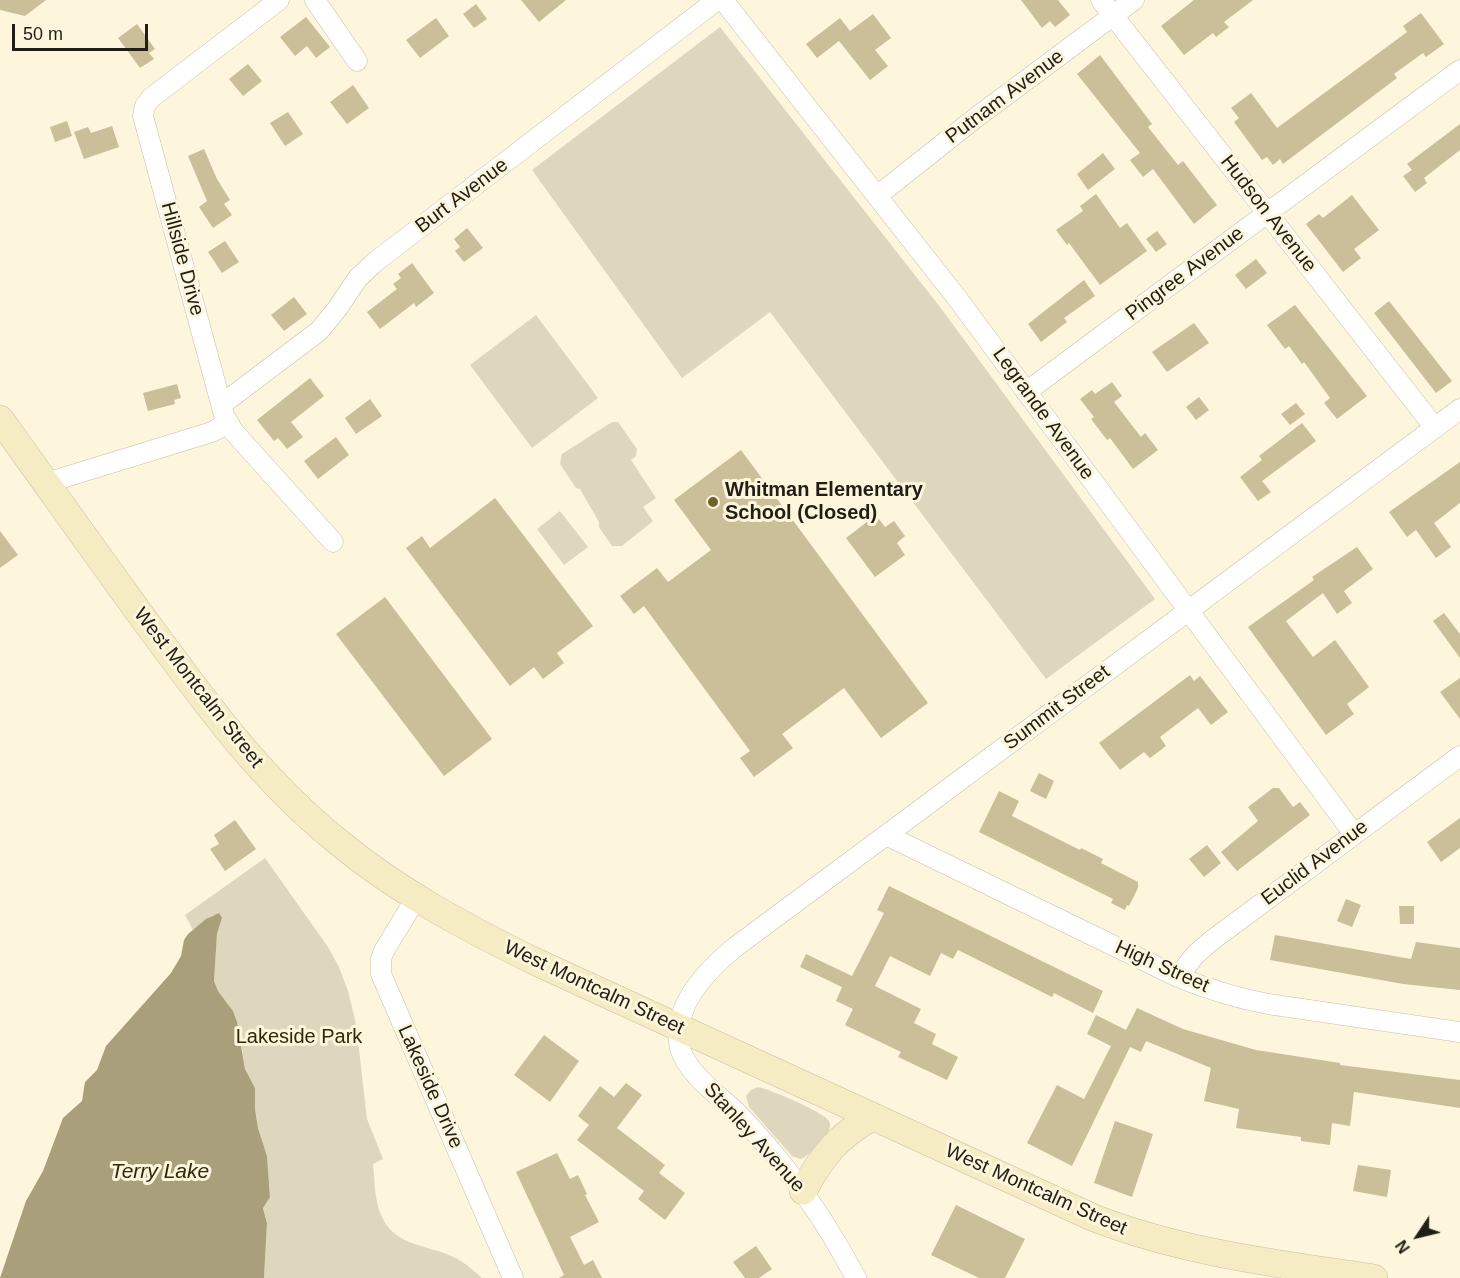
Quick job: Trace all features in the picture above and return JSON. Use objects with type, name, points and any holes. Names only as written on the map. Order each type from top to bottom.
[{"type":"main road","name":"West Montcalm Street","points":[[0,419],[202,699],[252,761],[286,796],[335,840],[416,898],[449,918],[526,957],[1053,1200],[1122,1229],[1206,1252],[1374,1278]]},
{"type":"main road","points":[[803,1191],[828,1149],[852,1129],[872,1117]]},
{"type":"street","name":"Hillside Drive","points":[[279,0],[151,99],[144,111],[224,414],[333,542]]},
{"type":"street","points":[[315,0],[357,61]]},
{"type":"street","name":"Burt Avenue","points":[[46,483],[212,432],[224,414],[319,331],[338,309],[358,278],[375,262],[717,0]]},
{"type":"street","name":"Legrande Avenue","points":[[723,0],[951,290],[1354,834]]},
{"type":"street","name":"Putnam Avenue","points":[[877,196],[978,116],[1107,8],[1134,0]]},
{"type":"street","name":"Hudson Avenue","points":[[1107,8],[1435,428]]},
{"type":"street","name":"Pingree Avenue","points":[[1026,392],[1460,70]]},
{"type":"street","name":"Summit Street","points":[[679,1028],[686,1004],[720,960],[1460,409]]},
{"type":"street","name":"Euclid Avenue","points":[[1178,977],[1195,955],[1210,941],[1460,756]]},
{"type":"street","name":"High Street","points":[[886,835],[1201,987],[1246,1000],[1460,1032]]},
{"type":"street","name":"Lakeside Drive","points":[[416,898],[384,951],[381,959],[381,974],[513,1278]]},
{"type":"street","name":"Stanley Avenue","points":[[679,1028],[680,1049],[690,1069],[738,1114],[777,1157],[827,1227],[856,1278]]},
{"type":"green space","points":[[720,27],[940,307],[1155,599],[1046,679],[770,312],[682,378],[532,170]]},
{"type":"green space","points":[[536,315],[598,398],[532,448],[470,365]]},
{"type":"green space","points":[[612,422],[618,422],[637,449],[636,456],[631,460],[656,498],[643,507],[653,521],[622,546],[612,546],[599,527],[599,522],[580,489],[576,488],[560,464],[562,454]]},
{"type":"green space","points":[[560,511],[588,547],[564,565],[537,529]]},
{"type":"green space","name":"Lakeside Park","points":[[265,858],[328,947],[348,991],[356,1024],[367,1119],[383,1159],[373,1164],[376,1199],[383,1219],[396,1235],[404,1240],[455,1258],[482,1278],[264,1278],[267,1223],[263,1207],[270,1197],[267,1156],[258,1128],[255,1088],[245,1069],[240,1035],[233,1011],[218,991],[214,981],[217,934],[222,918],[213,915],[193,930],[185,915]]},
{"type":"green space","points":[[758,1087],[807,1107],[829,1121],[828,1132],[806,1156],[800,1159],[792,1156],[749,1107],[746,1096]]},
{"type":"water","name":"Terry Lake","points":[[219,913],[222,918],[217,934],[214,981],[218,991],[233,1011],[237,1022],[245,1069],[255,1088],[258,1128],[267,1156],[270,1197],[263,1208],[267,1223],[264,1278],[0,1278],[26,1201],[43,1171],[63,1118],[82,1101],[85,1082],[97,1070],[106,1046],[171,973],[181,956],[184,940],[188,934],[206,919]]},
{"type":"building","points":[[0,0],[46,0],[25,16],[0,10]]},
{"type":"building","points":[[521,0],[566,0],[539,22]]},
{"type":"building","points":[[1021,0],[1058,0],[1070,15],[1055,27],[1050,21],[1042,28]]},
{"type":"building","points":[[1194,0],[1253,0],[1224,22],[1229,27],[1216,37],[1213,33],[1184,55],[1161,26]]},
{"type":"building","points":[[476,4],[487,19],[474,28],[463,14]]},
{"type":"building","points":[[1421,13],[1444,44],[1426,57],[1423,53],[1394,74],[1397,78],[1283,164],[1280,159],[1273,165],[1267,157],[1262,160],[1234,122],[1239,118],[1231,108],[1251,93],[1277,128],[1407,32],[1403,26]]},
{"type":"building","points":[[873,14],[891,38],[875,50],[888,66],[870,80],[839,41],[817,58],[806,44],[840,18],[850,31]]},
{"type":"building","points":[[306,17],[330,47],[316,58],[307,46],[295,56],[280,37]]},
{"type":"building","points":[[436,18],[449,36],[420,58],[406,40]]},
{"type":"building","points":[[137,24],[155,49],[149,53],[154,59],[140,68],[118,38]]},
{"type":"building","points":[[1100,55],[1152,124],[1148,127],[1178,165],[1183,161],[1217,205],[1194,224],[1153,169],[1143,177],[1130,160],[1140,153],[1077,74]]},
{"type":"building","points":[[248,64],[262,81],[243,96],[229,79]]},
{"type":"building","points":[[353,85],[369,108],[347,124],[330,102]]},
{"type":"building","points":[[288,112],[303,134],[285,146],[270,123]]},
{"type":"building","points":[[67,121],[72,136],[55,142],[50,127]]},
{"type":"building","points":[[1460,124],[1460,150],[1424,178],[1427,183],[1415,192],[1403,176],[1412,170],[1407,164]]},
{"type":"building","points":[[112,126],[119,147],[84,159],[74,132],[88,127],[91,133]]},
{"type":"building","points":[[204,149],[217,179],[230,200],[224,204],[232,215],[213,228],[199,207],[207,201],[188,156]]},
{"type":"building","points":[[1103,153],[1115,169],[1088,190],[1077,174]]},
{"type":"building","points":[[1096,194],[1120,228],[1127,223],[1147,251],[1100,285],[1069,243],[1067,245],[1056,230],[1083,211],[1080,206]]},
{"type":"building","points":[[1352,195],[1379,230],[1354,249],[1361,258],[1343,272],[1306,224],[1319,214],[1323,218]]},
{"type":"building","points":[[467,228],[483,248],[464,262],[455,251],[460,247],[454,239]]},
{"type":"building","points":[[1157,231],[1167,244],[1156,252],[1146,239]]},
{"type":"building","points":[[225,241],[239,262],[222,273],[208,252]]},
{"type":"building","points":[[1256,259],[1267,273],[1246,289],[1235,275]]},
{"type":"building","points":[[412,263],[434,293],[416,307],[414,303],[380,329],[367,312],[397,289],[393,284],[401,278],[398,274]]},
{"type":"building","points":[[1084,280],[1095,296],[1064,318],[1067,322],[1041,342],[1028,324]]},
{"type":"building","points":[[294,297],[307,314],[284,331],[271,315]]},
{"type":"building","points":[[1389,301],[1452,381],[1436,393],[1374,313]]},
{"type":"building","points":[[1295,305],[1367,396],[1337,419],[1324,403],[1330,398],[1304,362],[1302,364],[1289,346],[1285,349],[1267,325]]},
{"type":"building","points":[[1194,323],[1209,343],[1167,372],[1152,352]]},
{"type":"building","points":[[310,378],[324,396],[291,422],[303,437],[287,449],[278,438],[274,441],[257,420]]},
{"type":"building","points":[[1112,382],[1122,396],[1114,402],[1141,437],[1145,433],[1158,450],[1133,469],[1110,438],[1107,440],[1091,419],[1094,417],[1080,399],[1092,390],[1095,394]]},
{"type":"building","points":[[177,384],[181,398],[174,400],[175,404],[148,411],[143,393]]},
{"type":"building","points":[[1199,397],[1209,410],[1196,420],[1186,407]]},
{"type":"building","points":[[370,399],[382,416],[356,434],[345,418]]},
{"type":"building","points":[[1296,403],[1305,414],[1290,425],[1281,414]]},
{"type":"building","points":[[1302,423],[1316,441],[1262,481],[1271,492],[1258,501],[1240,477],[1262,460],[1259,456]]},
{"type":"building","points":[[336,437],[349,455],[318,479],[304,461]]},
{"type":"building","points":[[741,450],[928,703],[881,738],[844,688],[782,734],[793,748],[754,777],[740,758],[750,751],[644,606],[634,614],[620,596],[657,568],[668,582],[711,550],[674,500]]},
{"type":"building","points":[[1460,462],[1460,503],[1434,523],[1451,547],[1436,558],[1416,530],[1407,537],[1389,512]]},
{"type":"building","points":[[495,498],[593,626],[557,653],[564,663],[543,679],[534,667],[510,686],[406,548],[422,536],[430,548]]},
{"type":"building","points":[[876,515],[885,527],[894,521],[905,536],[897,543],[905,555],[875,577],[846,538]]},
{"type":"building","points":[[0,531],[18,555],[0,568]]},
{"type":"building","points":[[1357,547],[1373,569],[1344,591],[1352,603],[1337,614],[1323,593],[1286,621],[1313,657],[1335,640],[1369,687],[1347,704],[1354,714],[1326,735],[1248,627],[1314,580],[1312,577]]},
{"type":"building","points":[[385,597],[492,739],[444,776],[336,634]]},
{"type":"building","points":[[1444,613],[1460,634],[1460,658],[1433,621]]},
{"type":"building","points":[[1190,675],[1194,681],[1200,676],[1228,712],[1211,725],[1198,708],[1160,737],[1166,746],[1150,758],[1144,752],[1120,770],[1099,743]]},
{"type":"building","points":[[1460,678],[1460,719],[1440,692]]},
{"type":"building","points":[[1039,773],[1054,781],[1046,799],[1030,791]]},
{"type":"building","points":[[1273,788],[1279,788],[1293,807],[1300,802],[1310,815],[1237,871],[1221,852],[1258,821],[1248,807]]},
{"type":"building","points":[[999,791],[1019,801],[1012,816],[1103,859],[1101,863],[1138,882],[1138,888],[1129,906],[1127,905],[1125,910],[1111,903],[1113,899],[979,832]]},
{"type":"building","points":[[1460,818],[1460,848],[1441,862],[1427,842]]},
{"type":"building","points":[[235,820],[256,849],[225,871],[210,849],[219,844],[214,835]]},
{"type":"building","points":[[1207,845],[1221,863],[1204,877],[1189,859]]},
{"type":"building","points":[[889,886],[1103,991],[1093,1013],[1054,993],[1052,997],[958,950],[953,959],[941,953],[930,976],[890,956],[875,986],[921,1009],[914,1023],[936,1034],[932,1044],[958,1057],[947,1080],[898,1057],[901,1052],[845,1025],[853,1009],[836,1001],[842,987],[800,967],[806,954],[852,976],[884,913],[877,910]]},
{"type":"building","points":[[1346,899],[1361,905],[1352,927],[1337,921]]},
{"type":"building","points":[[1399,906],[1414,906],[1414,924],[1400,924]]},
{"type":"building","points":[[1275,935],[1411,959],[1416,942],[1460,948],[1460,990],[1403,984],[1270,960]]},
{"type":"building","points":[[1137,1008],[1183,1029],[1256,1050],[1340,1063],[1340,1065],[1460,1080],[1460,1108],[1354,1092],[1350,1126],[1332,1123],[1330,1145],[1301,1141],[1301,1137],[1236,1128],[1239,1109],[1204,1101],[1211,1068],[1146,1041],[1141,1052],[1130,1047],[1072,1166],[1027,1143],[1057,1085],[1084,1099],[1111,1046],[1087,1034],[1096,1015],[1126,1030]]},
{"type":"building","points":[[544,1035],[579,1061],[550,1102],[514,1075]]},
{"type":"building","points":[[626,1083],[642,1095],[617,1128],[665,1165],[659,1173],[685,1193],[665,1220],[638,1199],[644,1191],[577,1140],[589,1125],[578,1116],[600,1086],[614,1097]]},
{"type":"building","points":[[1115,1121],[1153,1134],[1132,1197],[1094,1183]]},
{"type":"building","points":[[557,1153],[570,1179],[578,1175],[599,1222],[570,1237],[584,1265],[593,1260],[602,1278],[559,1278],[564,1275],[516,1172]]},
{"type":"building","points":[[1358,1165],[1391,1170],[1387,1197],[1353,1191]]},
{"type":"building","points":[[956,1205],[1025,1239],[1005,1278],[979,1278],[931,1255]]},
{"type":"building","points":[[756,1246],[772,1269],[759,1278],[745,1278],[733,1262]]},
{"type":"place","name":"Whitman Elementary School (Closed)","points":[[713,502]]}]
